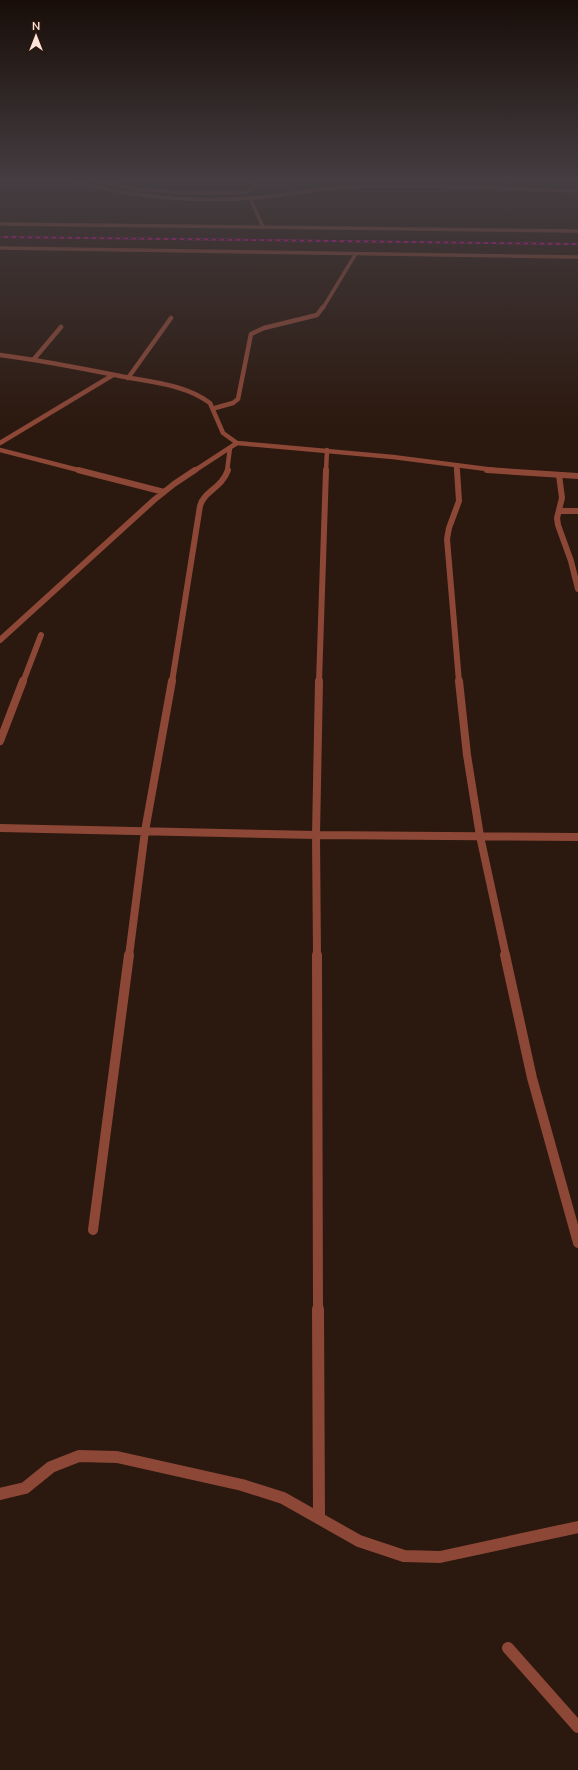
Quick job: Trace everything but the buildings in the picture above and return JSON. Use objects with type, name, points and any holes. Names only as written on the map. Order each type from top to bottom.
[{"type":"street","points":[[215,408],[233,403],[238,399],[249,337],[251,334],[264,328],[317,316],[322,312],[349,265]]},
{"type":"street","points":[[128,378],[172,318]]},
{"type":"street","points":[[34,359],[61,327]]},
{"type":"street","points":[[0,355],[34,359],[128,378],[191,393],[206,399],[215,408],[221,430],[226,437],[237,443],[393,457],[456,467],[578,476]]},
{"type":"street","points":[[0,443],[113,375]]},
{"type":"street","points":[[0,640],[164,492],[237,443]]},
{"type":"street","points":[[94,1230],[145,831],[168,707],[201,502],[204,497],[218,487],[225,478],[229,469],[230,448]]},
{"type":"street","points":[[0,450],[164,492]]},
{"type":"street","points":[[318,1518],[316,835],[320,648],[327,450]]},
{"type":"street","points":[[456,467],[459,504],[450,520],[447,530],[447,539],[456,657],[467,755],[480,836],[532,1078],[578,1243]]},
{"type":"street","points":[[558,475],[562,498],[562,506],[557,518],[558,525],[571,562],[578,589]]},
{"type":"street","points":[[559,511],[578,511]]},
{"type":"street","points":[[571,562],[578,562]]},
{"type":"street","points":[[0,741],[41,635]]},
{"type":"street","points":[[0,828],[316,835],[578,837]]},
{"type":"street","points":[[0,1494],[25,1488],[51,1467],[79,1456],[117,1457],[242,1485],[283,1498],[359,1541],[404,1556],[440,1557],[578,1527]]},
{"type":"street","points":[[508,1648],[578,1726]]}]
